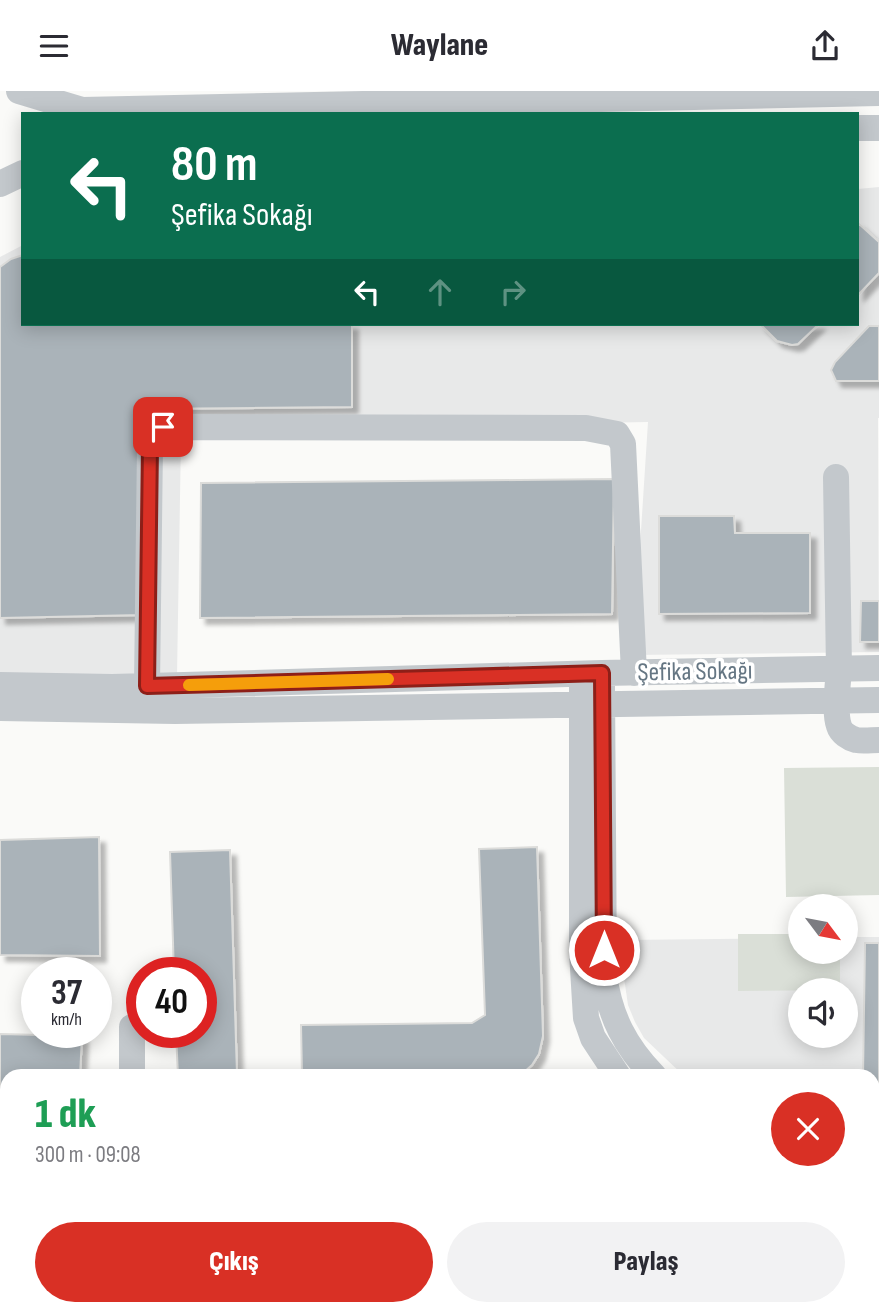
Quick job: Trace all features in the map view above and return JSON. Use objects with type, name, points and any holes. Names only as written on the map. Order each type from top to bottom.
[{"type":"street","points":[[19,91],[62,98],[82,110],[203,99],[879,93]]},
{"type":"street","points":[[859,128],[879,128]]},
{"type":"street","points":[[0,184],[21,174]]},
{"type":"street","points":[[146,698],[150,445],[163,427],[586,428],[617,434],[623,444],[634,673]]},
{"type":"street","points":[[836,477],[839,727],[847,736],[858,740],[879,740]]},
{"type":"street","name":"Şefika Sokağı","points":[[175,698],[592,673],[879,668]]},
{"type":"street","points":[[592,673],[582,952],[586,1019],[604,1069]]},
{"type":"street","name":"Şefika Sokağı","points":[[0,685],[146,698]]},
{"type":"street","name":"Şefika Sokağı","points":[[0,708],[146,698],[592,703],[879,700]]},
{"type":"street","points":[[592,703],[607,996],[622,1035],[647,1069]]},
{"type":"street","points":[[132,1048],[132,1069]]},
{"type":"shaded area","points":[[879,187],[879,652],[633,655],[648,422],[366,427],[181,439],[177,675],[0,677],[0,257],[21,246],[21,326],[859,326],[859,189]]},
{"type":"shaded area","points":[[879,767],[879,895],[788,894],[786,897],[784,768]]},
{"type":"shaded area","points":[[738,934],[788,934],[788,964],[840,964],[840,978],[788,978],[788,991],[738,991]]},
{"type":"shaded area","points":[[858,937],[879,937],[879,1069],[677,1069],[644,1038],[628,1005],[622,964],[624,940],[788,938],[788,964],[858,964]]},
{"type":"building","points":[[859,224],[879,242],[879,273],[859,294]]},
{"type":"building","points":[[21,256],[21,326],[352,326],[352,407],[138,409],[142,615],[0,618],[0,267]]},
{"type":"building","points":[[762,326],[817,326],[798,344],[777,341]]},
{"type":"building","points":[[869,326],[879,326],[879,381],[836,381],[831,370],[835,362]]},
{"type":"building","points":[[614,479],[612,614],[200,618],[201,483]]},
{"type":"building","points":[[659,516],[734,516],[735,533],[810,533],[810,613],[659,614]]},
{"type":"building","points":[[861,601],[879,601],[879,642],[860,642]]},
{"type":"building","points":[[99,837],[100,956],[0,955],[0,840]]},
{"type":"building","points":[[537,847],[543,1036],[539,1054],[532,1065],[528,1069],[302,1069],[301,1025],[472,1023],[485,1015],[479,849]]},
{"type":"building","points":[[230,850],[237,1069],[178,1069],[177,1048],[217,1048],[217,957],[173,957],[170,852]]},
{"type":"building","points":[[865,943],[879,943],[879,1069],[863,1069]]},
{"type":"building","points":[[0,1034],[21,1035],[21,1048],[81,1048],[80,1069],[0,1069]]},
{"type":"slow traffic","points":[[189,685],[388,679]]},
{"type":"route","points":[[163,427],[150,445],[147,686],[602,673],[604,950]]}]
